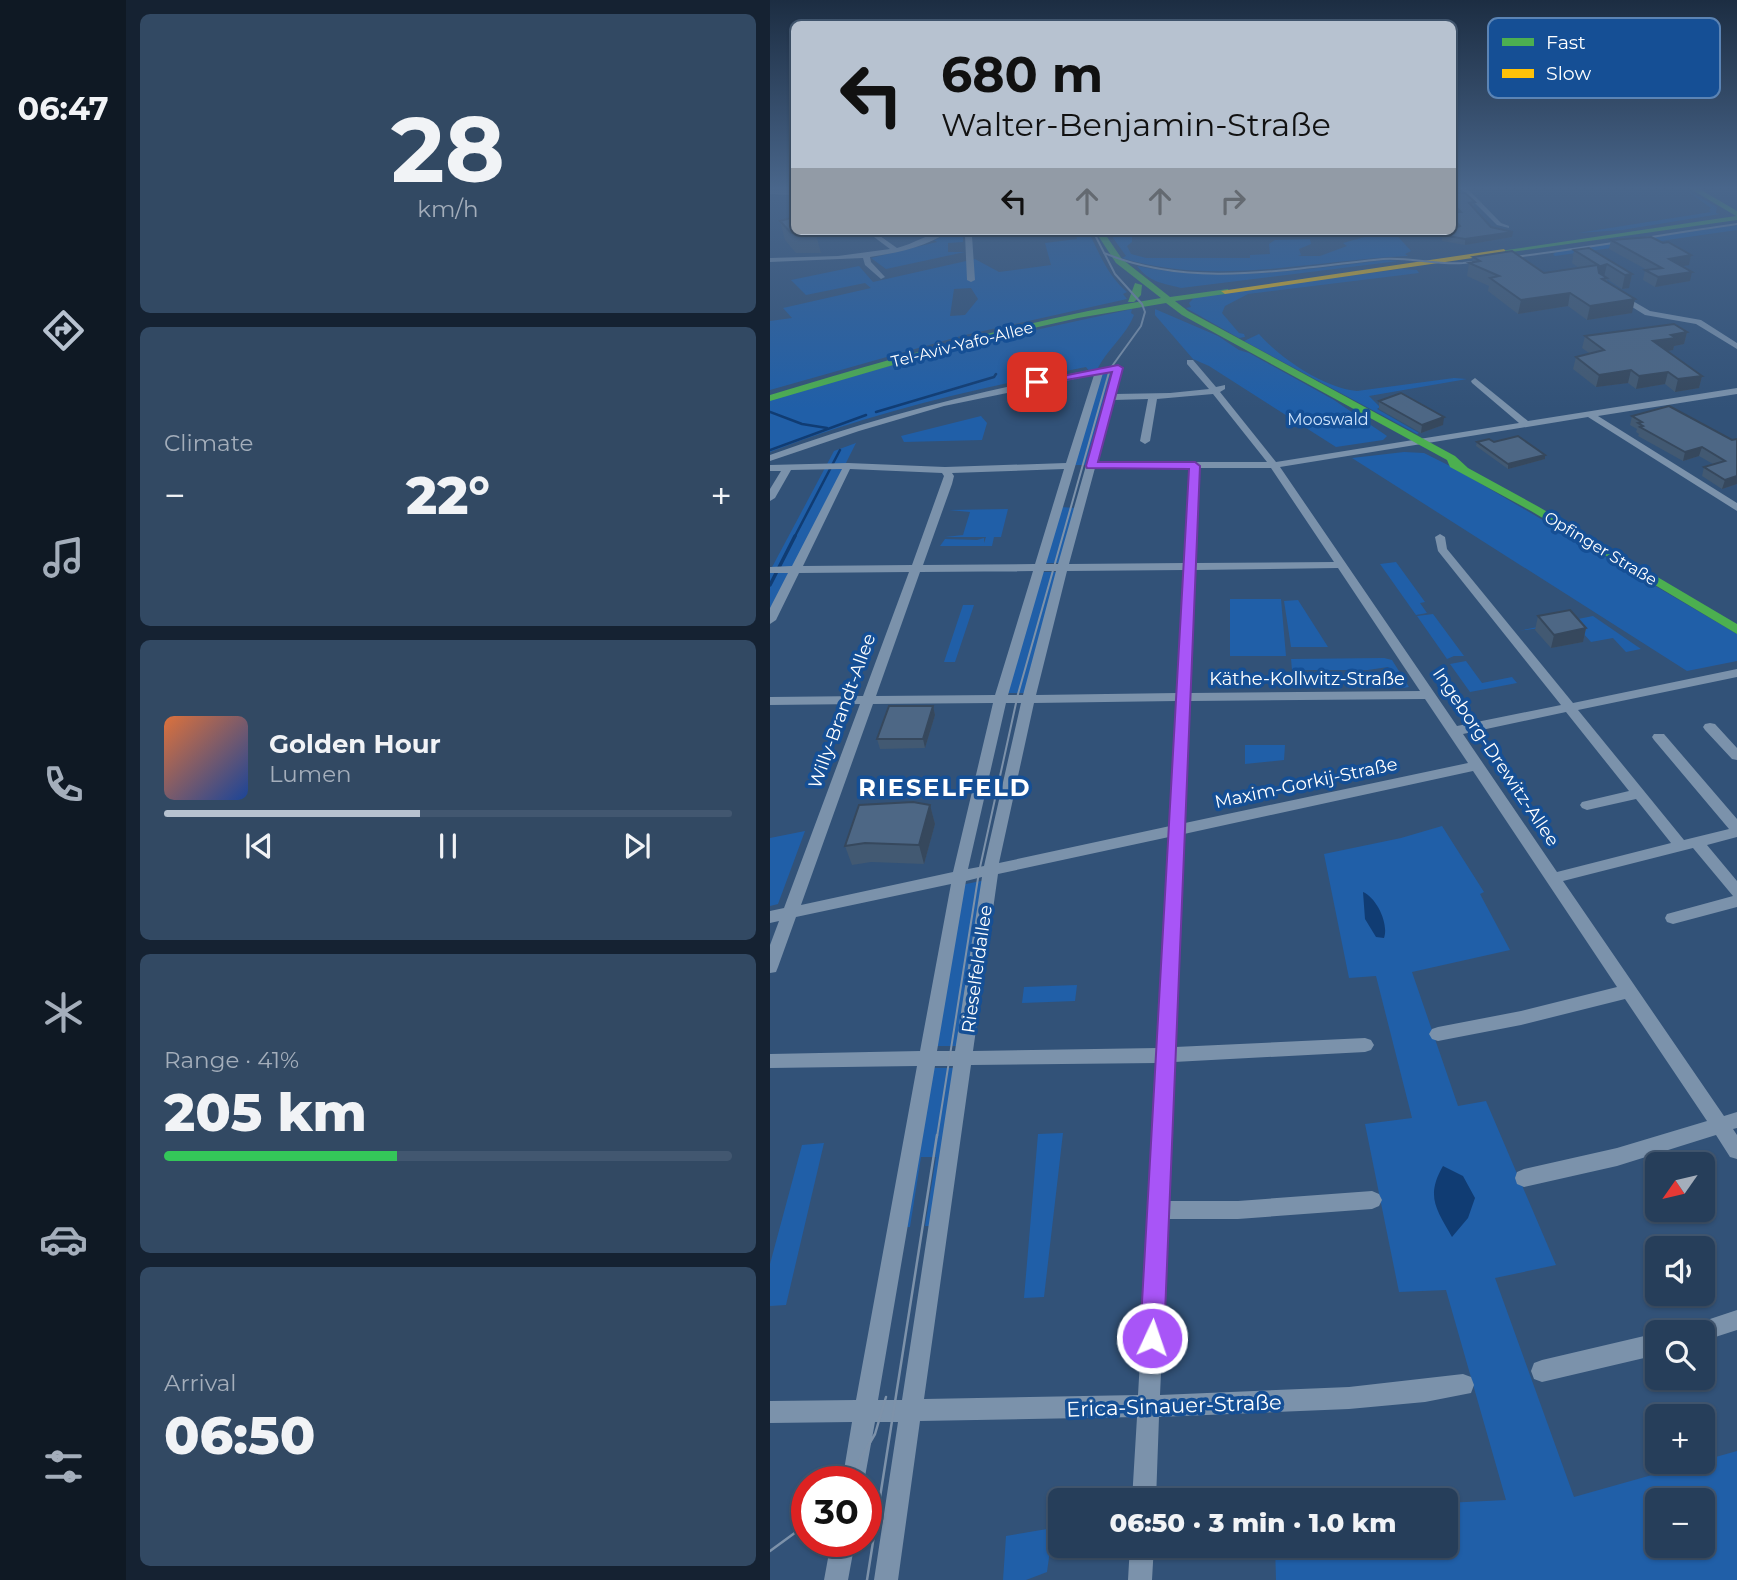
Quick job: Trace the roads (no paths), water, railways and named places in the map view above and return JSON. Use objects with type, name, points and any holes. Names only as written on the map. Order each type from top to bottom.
[{"type":"main road","name":"Opfinger Straße","points":[[1119,262],[1123,271],[1213,329],[1376,417],[1432,444],[1463,469],[1737,630]]},
{"type":"main road","name":"Tel-Aviv-Yafo-Allee","points":[[770,398],[951,345],[1165,296],[1399,262]]},
{"type":"main road","name":"Tel-Aviv-Yafo-Allee","points":[[770,392],[983,333],[1127,305]]},
{"type":"main road","name":"Opfinger Straße","points":[[1432,444],[1463,469]]},
{"type":"street","points":[[867,262],[881,277]]},
{"type":"street","points":[[970,262],[971,279]]},
{"type":"street","points":[[1614,292],[1648,313],[1698,322],[1737,347]]},
{"type":"street","name":"Ingeborg-Drewitz-Allee","points":[[1190,362],[1218,389],[1274,465],[1629,991],[1728,1123],[1737,1151]]},
{"type":"street","name":"Rieselfeldallee","points":[[858,1466],[874,1411],[935,1057],[959,877],[1000,699],[1099,371],[1118,368],[1063,568],[1022,699],[985,871],[964,1057],[886,1580]]},
{"type":"street","points":[[770,458],[867,425],[928,408],[1099,371]]},
{"type":"street","points":[[1475,381],[1527,425]]},
{"type":"street","points":[[1110,397],[1153,397],[1218,389]]},
{"type":"street","points":[[1091,466],[1274,465],[1370,449],[1432,444],[1527,425],[1734,393]]},
{"type":"street","points":[[1145,441],[1153,397]]},
{"type":"street","points":[[1591,415],[1737,508]]},
{"type":"street","points":[[770,468],[922,467],[945,470],[1070,466]]},
{"type":"street","points":[[1145,1488],[1195,466]]},
{"type":"street","points":[[770,498],[787,468]]},
{"type":"street","points":[[770,620],[835,468]]},
{"type":"street","name":"Willy-Brandt-Allee","points":[[770,967],[949,476],[945,470]]},
{"type":"street","points":[[1440,537],[1442,549],[1639,793],[1737,892]]},
{"type":"street","points":[[771,570],[1342,565]]},
{"type":"street","points":[[1455,731],[1737,673]]},
{"type":"street","name":"Käthe-Kollwitz-Straße","points":[[770,701],[1430,695]]},
{"type":"street","points":[[1710,727],[1737,756]]},
{"type":"street","points":[[1554,878],[1737,830],[1659,737]]},
{"type":"street","name":"Maxim-Gorkij-Straße","points":[[770,917],[1477,766]]},
{"type":"street","points":[[1587,805],[1639,793]]},
{"type":"street","points":[[1673,918],[1737,901]]},
{"type":"street","points":[[1438,1034],[1521,1018],[1629,991]]},
{"type":"street","points":[[770,1061],[1167,1055],[1365,1045]]},
{"type":"street","points":[[1524,1178],[1617,1157],[1728,1123]]},
{"type":"street","points":[[1159,1210],[1238,1210],[1372,1200]]},
{"type":"street","points":[[1715,1327],[1737,1320]]},
{"type":"street","points":[[1542,1371],[1645,1347]]},
{"type":"street","name":"Erica-Sinauer-Straße","points":[[770,1412],[1014,1410],[1347,1399],[1463,1385]]},
{"type":"street","points":[[836,1580],[840,1557]]},
{"type":"street","points":[[1140,1580],[1141,1558]]},
{"type":"waterway","points":[[876,412],[994,377],[996,374]]},
{"type":"waterway","points":[[770,412],[802,424],[827,428]]},
{"type":"waterway","points":[[770,450],[866,415]]},
{"type":"waterway","points":[[794,538],[840,450]]},
{"type":"waterway","points":[[770,585],[795,536]]},
{"type":"tram line","points":[[937,1137],[979,872],[1018,694],[1110,369],[1141,326],[1145,312],[1142,304],[1115,274],[1109,262]]},
{"type":"tram line","points":[[1131,262],[1172,271],[1207,274],[1278,271],[1359,262]]},
{"type":"tram line","points":[[1430,262],[1474,262]]},
{"type":"tram line","points":[[867,1580],[937,1135]]},
{"type":"tram line","points":[[856,1466],[875,1434],[886,1397]]},
{"type":"tram line","points":[[770,1551],[791,1536]]},
{"type":"district","name":"RIESELFELD","points":[[945,788]]},
{"type":"park label","name":"Mooswald","points":[[1328,419]]}]
